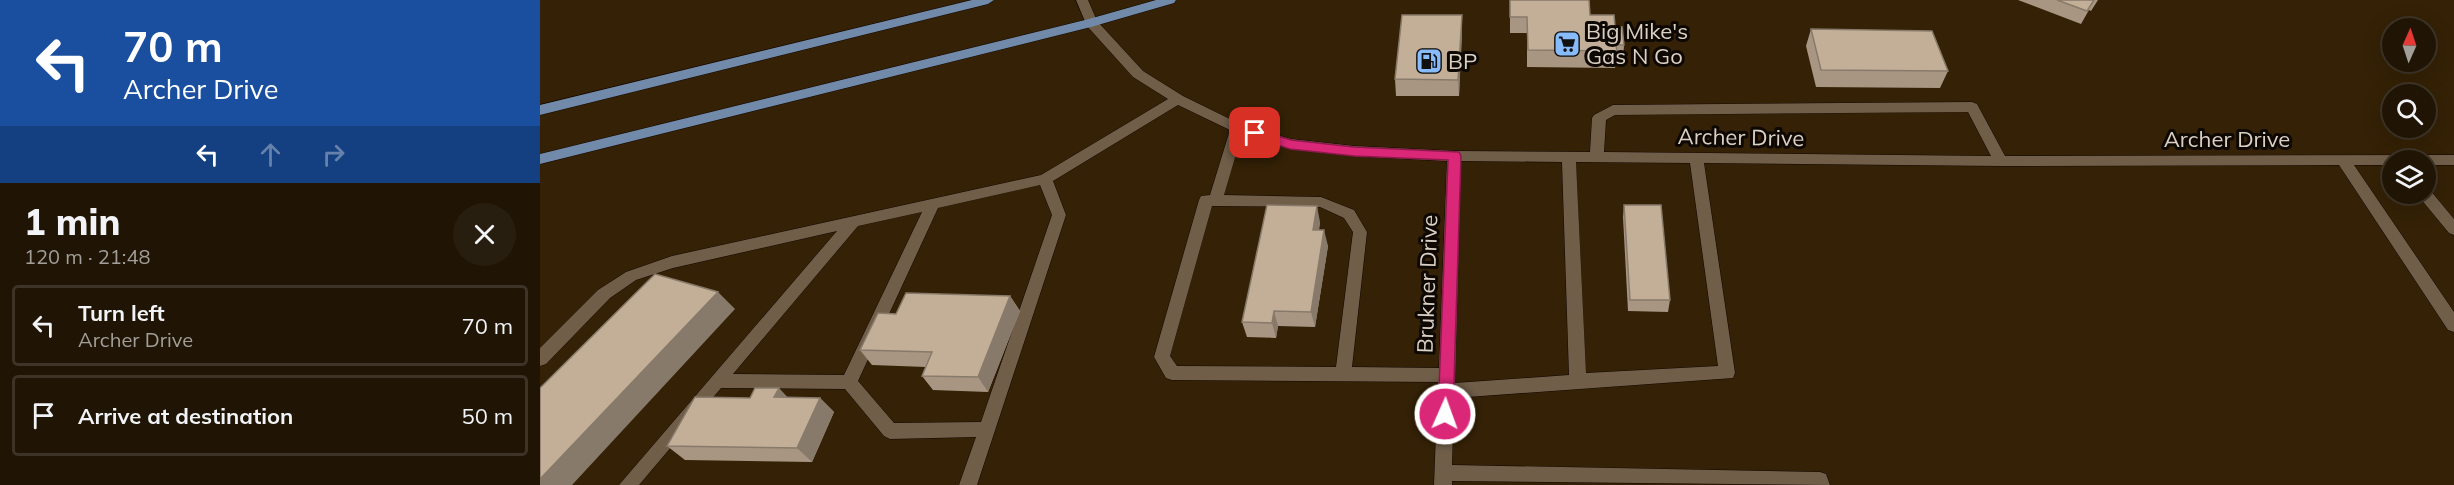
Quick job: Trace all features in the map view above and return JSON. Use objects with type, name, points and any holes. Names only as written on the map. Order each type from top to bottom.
[{"type":"main road","points":[[540,110],[988,0]]},
{"type":"main road","points":[[540,159],[1091,23],[1170,0]]},
{"type":"street","name":"Archer Drive","points":[[1082,0],[1091,23],[1138,74],[1178,99],[1237,128],[1290,144],[1354,151],[1454,156],[2382,160]]},
{"type":"street","points":[[540,358],[604,294],[631,276],[672,262],[1044,179],[1178,99]]},
{"type":"street","points":[[1597,157],[1599,118],[1613,110],[1972,107],[2001,160]]},
{"type":"street","points":[[1216,199],[1237,128]]},
{"type":"street","name":"Brukner Drive","points":[[1443,479],[1454,156]]},
{"type":"street","points":[[1569,156],[1578,381]]},
{"type":"street","points":[[1343,375],[1360,232],[1349,214],[1321,202],[1206,200],[1162,357],[1172,373],[1343,375],[1446,383],[1578,381],[1727,372],[1696,157]]},
{"type":"street","points":[[2343,160],[2454,325]]},
{"type":"street","name":"Archer Drive","points":[[2436,160],[2454,160]]},
{"type":"street","points":[[968,485],[1059,215],[1044,179]]},
{"type":"street","points":[[849,382],[934,202]]},
{"type":"street","points":[[2434,204],[2454,228]]},
{"type":"street","points":[[628,485],[855,220]]},
{"type":"street","points":[[717,381],[849,382],[890,431],[987,429]]},
{"type":"street","points":[[1443,479],[1820,480],[1821,485]]},
{"type":"shaded area","points":[[540,0],[2454,0],[2454,485],[540,485]]},
{"type":"building","points":[[1510,0],[1589,0],[1590,15],[1614,15],[1615,26],[1622,27],[1624,45],[1616,45],[1617,51],[1528,50],[1527,17],[1510,17]]},
{"type":"building","points":[[2057,0],[2094,0],[2087,11]]},
{"type":"building","points":[[1402,15],[1462,15],[1458,80],[1395,79]]},
{"type":"building","points":[[1811,29],[1932,31],[1948,71],[1821,70]]},
{"type":"building","points":[[1267,205],[1317,206],[1313,230],[1324,230],[1311,312],[1274,311],[1272,323],[1242,322]]},
{"type":"building","points":[[1624,205],[1661,205],[1670,300],[1630,300]]},
{"type":"building","points":[[655,274],[718,292],[540,479],[540,388]]},
{"type":"building","points":[[906,293],[1010,296],[978,377],[922,376],[932,352],[860,350],[878,313],[896,314]]},
{"type":"building","points":[[755,388],[779,388],[774,397],[820,398],[797,448],[667,446],[695,397],[750,398]]},
{"type":"place","name":"Big Mike's Gas N Go","points":[[1567,44]]},
{"type":"place","name":"BP","points":[[1429,61]]},
{"type":"route","points":[[1255,133],[1290,144],[1354,151],[1454,156],[1445,414]]}]
